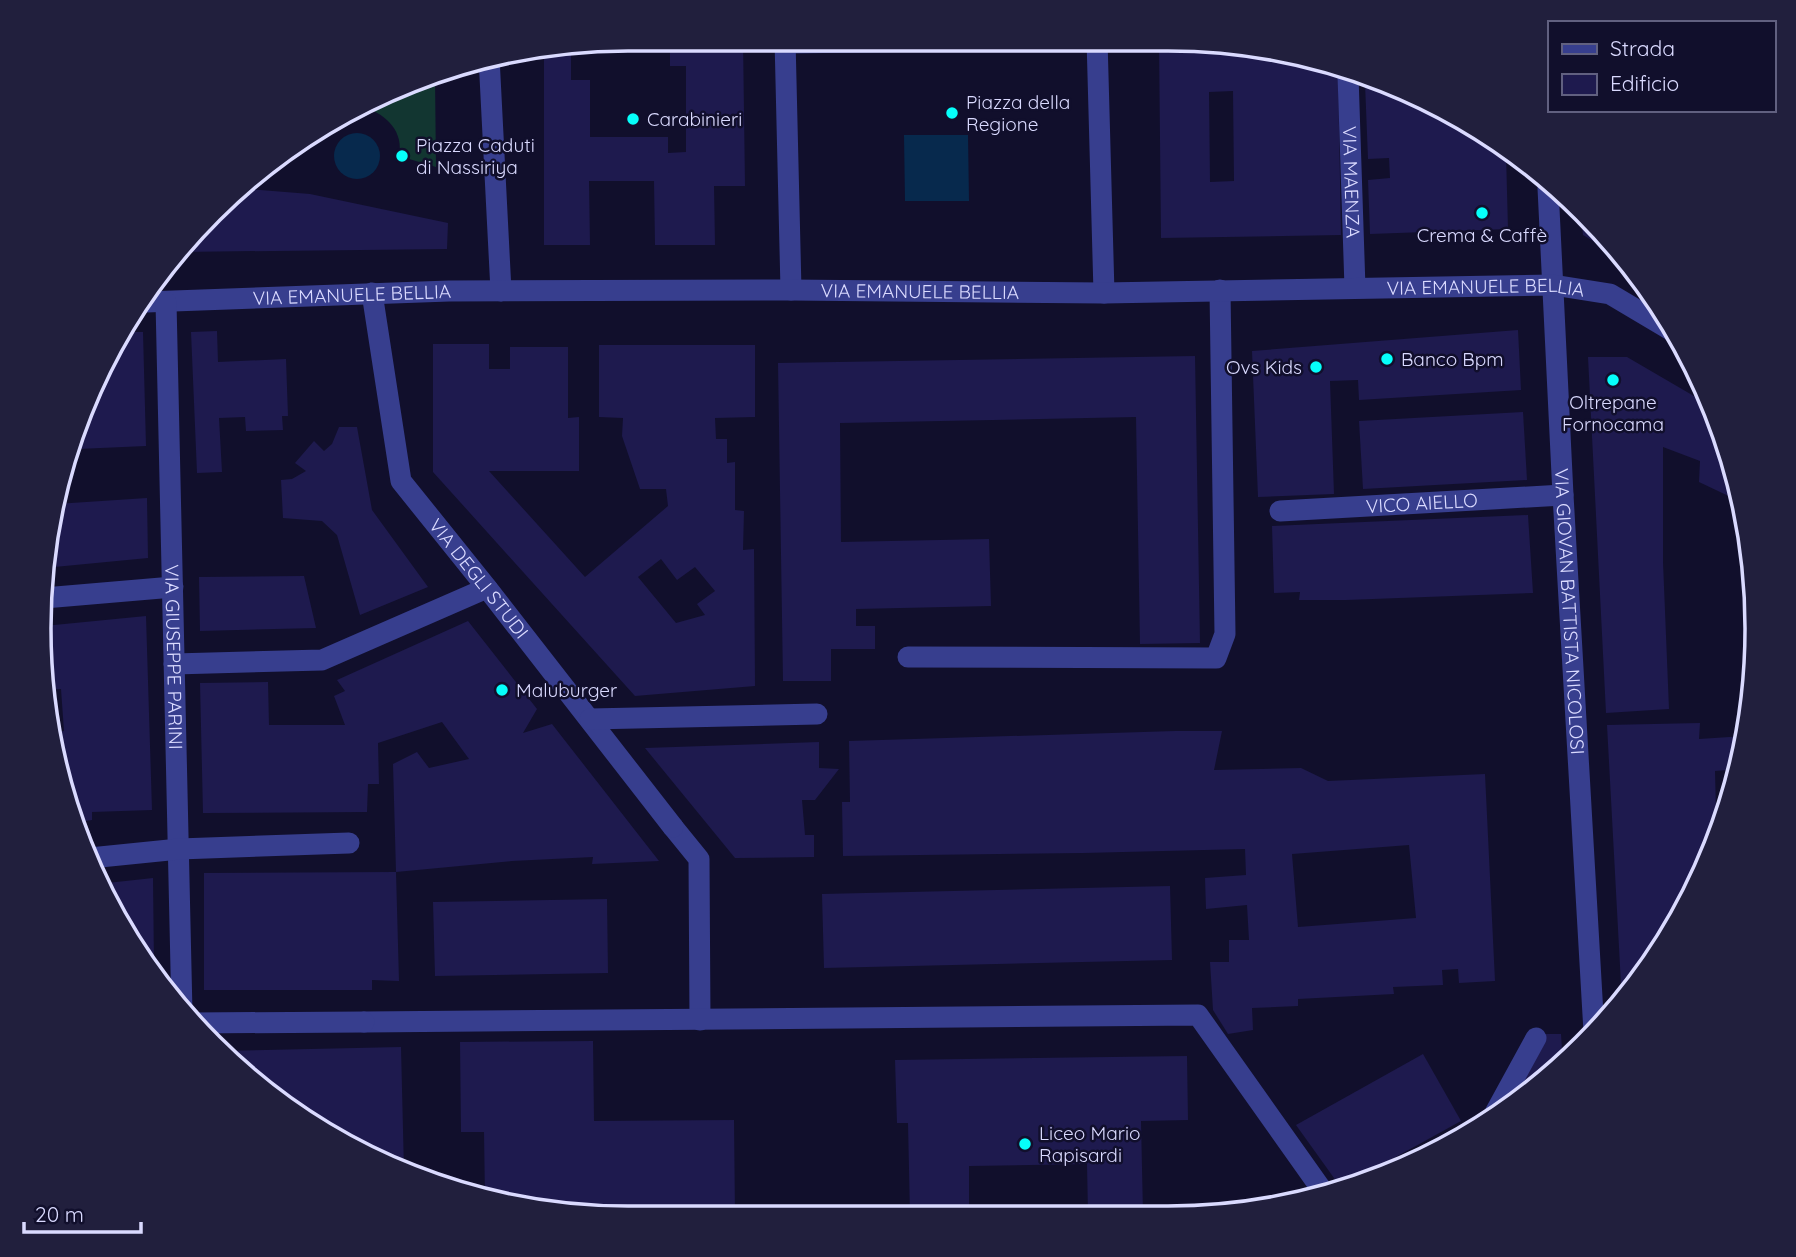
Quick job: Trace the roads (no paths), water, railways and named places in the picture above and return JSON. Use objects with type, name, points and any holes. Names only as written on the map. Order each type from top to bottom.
[{"type":"street","points":[[785,51],[790,290]]},
{"type":"street","points":[[1097,51],[1104,293]]},
{"type":"street","points":[[490,68],[501,291]]},
{"type":"street","name":"VIA MAENZA","points":[[1348,80],[1355,288]]},
{"type":"street","name":"VIA GIOVAN BATTISTA NICOLOSI","points":[[1548,194],[1593,1018]]},
{"type":"street","name":"VIA EMANUELE BELLIA","points":[[156,302],[372,293],[501,291],[1104,293],[1553,285],[1610,294],[1657,322]]},
{"type":"street","points":[[908,657],[1216,658],[1225,634],[1220,290]]},
{"type":"street","name":"VIA DEGLI STUDI","points":[[372,293],[401,481],[699,859],[700,1020]]},
{"type":"street","name":"VIA GIUSEPPE PARINI","points":[[156,302],[173,587],[182,994]]},
{"type":"street","name":"VICO AIELLO","points":[[1280,511],[1563,495]]},
{"type":"street","points":[[52,597],[173,587]]},
{"type":"street","points":[[174,664],[322,660],[487,588]]},
{"type":"street","points":[[590,719],[817,714]]},
{"type":"street","points":[[98,857],[179,849],[349,843]]},
{"type":"street","points":[[207,1023],[1198,1015],[1319,1186]]},
{"type":"street","points":[[1503,1098],[1536,1038]]},
{"type":"water","points":[[357,133],[373,140],[380,156],[373,172],[357,179],[341,172],[334,156],[341,140]]},
{"type":"water","points":[[904,135],[968,135],[969,201],[905,201]]},
{"type":"place","name":"Piazza della Regione","points":[[952,113]]},
{"type":"place","name":"Carabinieri","points":[[633,119]]},
{"type":"place","name":"Piazza Caduti di Nassiriya","points":[[402,156]]},
{"type":"place","name":"Crema & Caffè","points":[[1482,213]]},
{"type":"place","name":"Banco Bpm","points":[[1387,359]]},
{"type":"place","name":"Ovs Kids","points":[[1316,367]]},
{"type":"place","name":"Oltrepane Fornocama","points":[[1613,380]]},
{"type":"place","name":"Maluburger","points":[[502,690]]},
{"type":"place","name":"Liceo Mario Rapisardi","points":[[1025,1144]]}]
